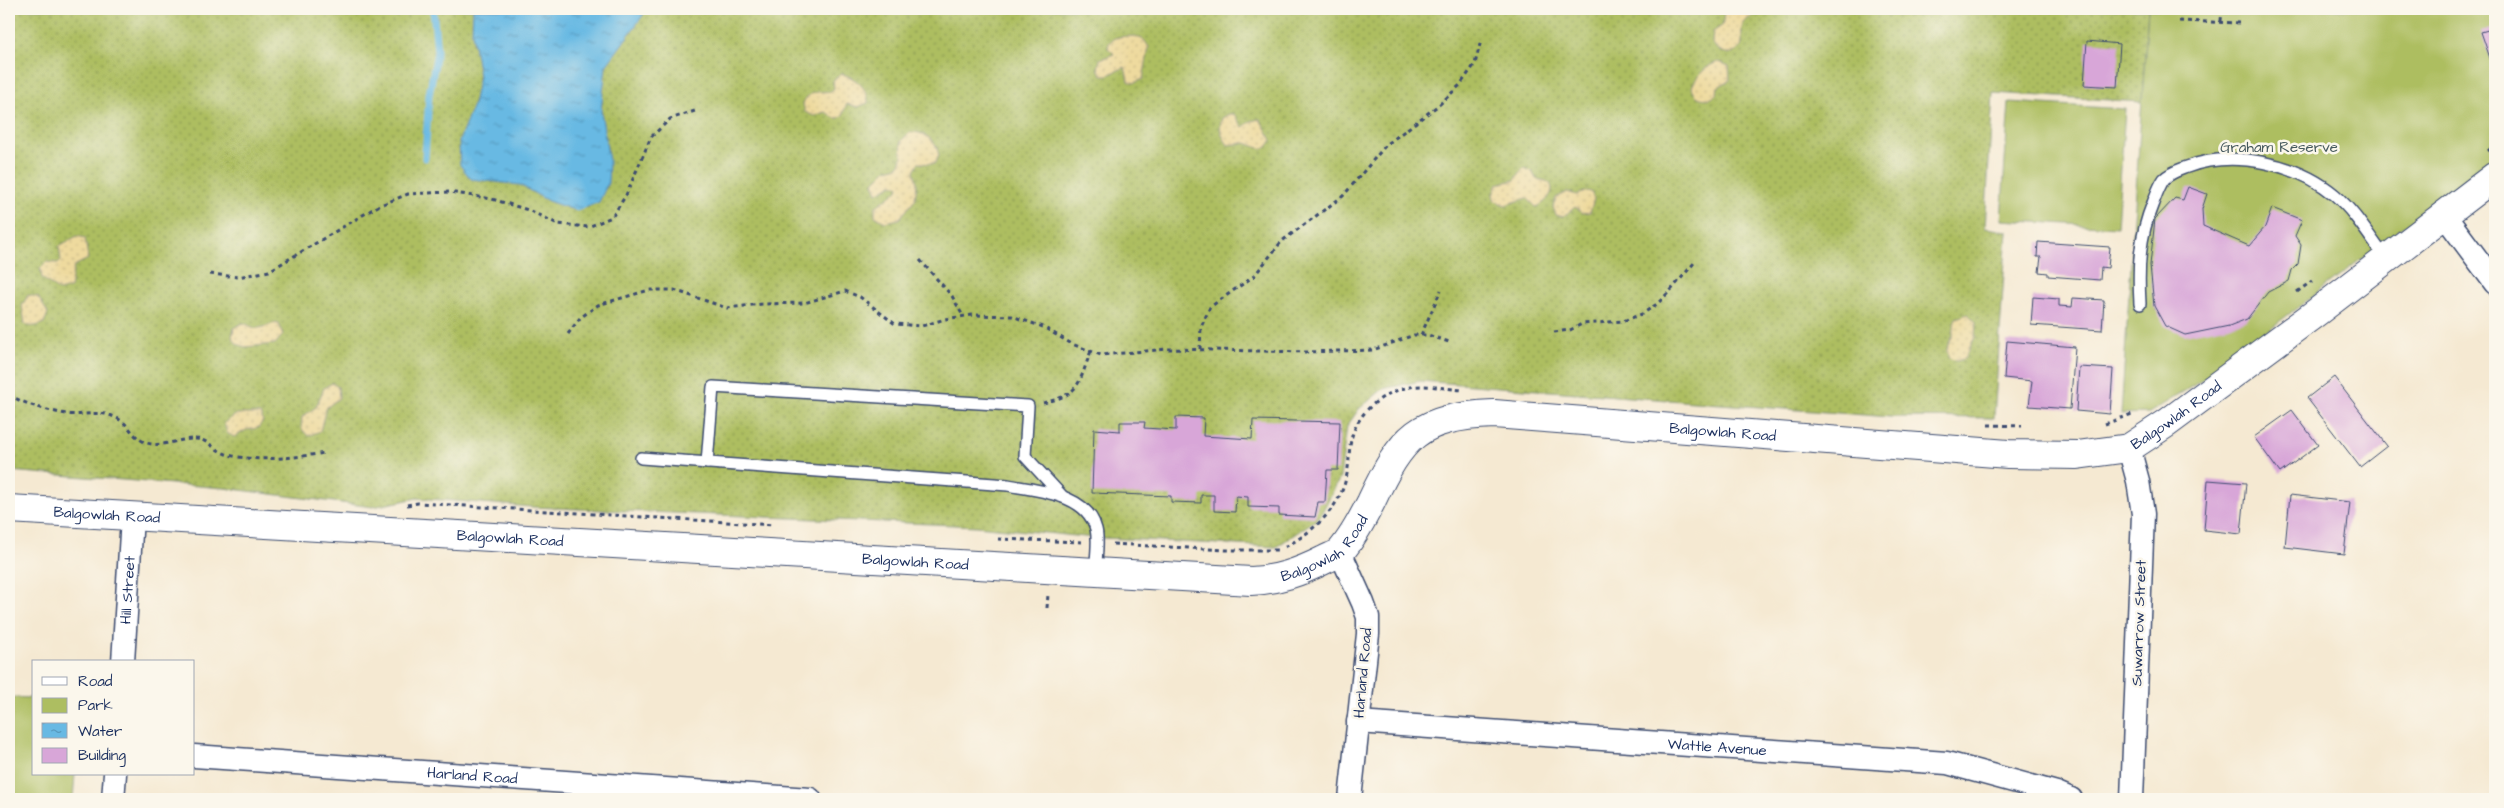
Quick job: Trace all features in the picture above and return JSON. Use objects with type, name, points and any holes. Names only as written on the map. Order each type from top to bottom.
[{"type":"street","name":"Balgowlah Road","points":[[9,509],[1251,582],[1269,580],[1299,572],[1340,552],[1359,524],[1389,464],[1400,449],[1420,430],[1464,416],[1494,414],[2008,454],[2078,455],[2129,448],[2167,423],[2445,216],[2487,166]]},
{"type":"street","points":[[2445,216],[2495,283]]},
{"type":"street","name":"Suwarrow Street","points":[[2129,448],[2138,481],[2142,514],[2132,799]]},
{"type":"street","name":"Hill Street","points":[[122,660],[132,517]]},
{"type":"street","name":"Harland Road","points":[[1340,552],[1368,617],[1368,634],[1350,799]]},
{"type":"street","name":"Wattle Avenue","points":[[1358,722],[1947,763],[2057,793],[2071,799]]},
{"type":"street","name":"Harland Road","points":[[195,756],[810,799]]},
{"type":"street","points":[[113,799],[115,776]]},
{"type":"lane","points":[[2140,304],[2139,254],[2145,223],[2154,199],[2164,180],[2172,172],[2214,160],[2270,164],[2316,183],[2334,194],[2354,215],[2387,260]]},
{"type":"lane","points":[[707,463],[713,387],[1028,406],[1026,456],[1063,497]]},
{"type":"lane","points":[[641,458],[1008,485],[1063,497],[1084,508],[1096,529],[1095,572]]},
{"type":"path","points":[[2221,21],[2222,9]]},
{"type":"path","points":[[2179,21],[2216,24],[2221,21],[2242,22]]},
{"type":"path","points":[[1200,349],[1201,327],[1210,307],[1254,276],[1282,241],[1342,196],[1386,145],[1440,104],[1460,85],[1475,64],[1481,40]]},
{"type":"path","points":[[210,274],[238,277],[269,271],[378,206],[408,194],[449,192],[492,199],[528,210],[558,224],[588,227],[612,217],[626,195],[651,137],[670,119],[698,110]]},
{"type":"path","points":[[2487,166],[2495,145]]},
{"type":"path","points":[[920,260],[952,296],[963,316]]},
{"type":"path","points":[[1554,332],[1570,330],[1582,324],[1623,321],[1642,314],[1657,304],[1694,263]]},
{"type":"path","points":[[2296,294],[2318,276]]},
{"type":"path","points":[[568,334],[580,318],[598,305],[649,290],[674,290],[727,308],[762,304],[804,303],[845,291],[860,297],[895,324],[922,326],[963,316],[1012,316],[1043,327],[1072,344],[1101,355],[1168,349],[1306,352],[1373,350],[1414,335],[1452,343]]},
{"type":"path","points":[[1421,335],[1441,290]]},
{"type":"path","points":[[1028,406],[1064,398],[1079,384],[1091,351]]},
{"type":"path","points":[[993,539],[1011,538],[1226,550],[1280,550],[1306,535],[1324,519],[1337,499],[1346,478],[1351,437],[1358,421],[1369,406],[1389,393],[1411,387],[1473,390]]},
{"type":"path","points":[[9,395],[25,403],[67,414],[103,414],[121,419],[136,437],[148,443],[160,444],[199,438],[225,454],[257,459],[325,453]]},
{"type":"path","points":[[2096,426],[2135,413]]},
{"type":"path","points":[[1979,424],[2029,427]]},
{"type":"path","points":[[400,506],[418,503],[782,526]]},
{"type":"green space","points":[[9,9],[2148,9],[2142,102],[1993,93],[1985,228],[2007,231],[1994,418],[1890,417],[1420,381],[1383,389],[1359,409],[1347,426],[1340,478],[1322,512],[1317,519],[1276,547],[1085,537],[977,526],[532,507],[417,498],[373,507],[224,488],[9,471]]},
{"type":"green space","name":"Graham Reserve","points":[[2148,9],[2495,9],[2495,157],[2204,379],[2149,413],[2121,414]]},
{"type":"green space","points":[[2009,102],[2125,109],[2117,227],[2001,220]]},
{"type":"green space","points":[[9,697],[32,698],[32,776],[75,776],[73,799],[9,799]]},
{"type":"sand","points":[[1724,9],[1762,9],[1744,23],[1741,46],[1734,53],[1730,54],[1718,49],[1712,42],[1713,32],[1723,25]]},
{"type":"sand","points":[[1135,36],[1144,40],[1149,47],[1143,79],[1134,83],[1128,81],[1125,67],[1108,75],[1102,75],[1098,69],[1100,59],[1114,54],[1108,48],[1111,40],[1118,37]]},
{"type":"sand","points":[[1719,62],[1729,66],[1730,80],[1718,87],[1717,93],[1712,98],[1705,99],[1697,96],[1692,87],[1699,75],[1707,68]]},
{"type":"sand","points":[[842,74],[852,78],[864,88],[868,103],[858,107],[847,104],[842,116],[838,118],[825,112],[814,116],[805,112],[803,104],[808,96],[818,92],[831,92],[834,88],[833,80]]},
{"type":"sand","points":[[1229,114],[1234,114],[1243,127],[1251,121],[1260,119],[1272,140],[1267,147],[1262,149],[1246,143],[1228,145],[1222,135],[1220,125],[1222,118]]},
{"type":"sand","points":[[910,132],[925,135],[933,141],[939,156],[934,164],[918,163],[914,171],[917,183],[915,200],[899,219],[885,222],[875,216],[875,207],[898,190],[899,186],[892,184],[877,193],[873,183],[887,169],[899,166],[902,158],[901,141]]},
{"type":"sand","points":[[1523,168],[1532,171],[1536,179],[1547,181],[1551,185],[1552,189],[1549,197],[1536,207],[1527,198],[1505,205],[1495,201],[1493,195],[1497,184],[1515,180]]},
{"type":"sand","points":[[1587,191],[1591,192],[1594,199],[1590,212],[1582,213],[1575,207],[1563,217],[1556,215],[1553,207],[1556,198],[1567,192],[1577,195]]},
{"type":"sand","points":[[77,236],[85,238],[88,259],[74,266],[70,288],[59,291],[42,278],[40,269],[46,262],[57,263],[61,261],[59,246]]},
{"type":"sand","points":[[28,295],[38,297],[48,313],[44,323],[34,326],[25,324],[22,306]]},
{"type":"sand","points":[[1968,314],[1976,322],[1975,337],[1964,359],[1956,361],[1949,358],[1948,346],[1953,335],[1956,318]]},
{"type":"sand","points":[[243,323],[257,328],[279,324],[283,335],[275,344],[245,347],[237,344],[232,337],[234,328]]},
{"type":"sand","points":[[332,383],[338,387],[339,398],[326,408],[320,431],[308,436],[301,428],[302,417],[316,407],[324,388]]},
{"type":"sand","points":[[237,414],[260,414],[263,421],[258,428],[246,430],[234,437],[227,433],[224,423]]},
{"type":"water","points":[[473,9],[645,9],[644,14],[606,66],[601,111],[609,161],[608,183],[599,202],[577,211],[548,201],[520,185],[471,179],[460,165],[459,141],[473,105],[479,76],[472,33]]},
{"type":"building","points":[[2495,28],[2495,59],[2491,61],[2481,32]]},
{"type":"building","points":[[2087,41],[2120,44],[2117,87],[2084,85]]},
{"type":"building","points":[[2188,187],[2207,194],[2202,209],[2203,226],[2249,246],[2265,227],[2272,208],[2302,220],[2295,236],[2301,245],[2298,264],[2292,270],[2289,281],[2268,292],[2247,319],[2229,326],[2185,335],[2165,326],[2154,306],[2150,265],[2155,219],[2175,198],[2183,200]]},
{"type":"building","points":[[2038,242],[2110,247],[2108,268],[2101,267],[2100,280],[2048,276],[2048,273],[2039,272],[2041,257],[2037,257]]},
{"type":"building","points":[[2033,297],[2059,299],[2059,306],[2072,307],[2073,298],[2104,300],[2102,330],[2031,325]]},
{"type":"building","points":[[2007,341],[2075,347],[2070,409],[2029,406],[2032,381],[2004,378]]},
{"type":"building","points":[[2079,367],[2113,369],[2110,414],[2076,411]]},
{"type":"building","points":[[2334,377],[2387,446],[2360,467],[2307,398]]},
{"type":"building","points":[[2292,410],[2318,445],[2280,473],[2254,437]]},
{"type":"building","points":[[1176,417],[1204,418],[1203,436],[1252,439],[1253,420],[1340,422],[1338,470],[1327,470],[1325,502],[1318,502],[1315,517],[1279,515],[1279,508],[1248,507],[1248,497],[1236,496],[1235,512],[1214,511],[1214,495],[1201,495],[1201,503],[1171,502],[1171,496],[1092,493],[1094,429],[1120,431],[1120,422],[1145,422],[1144,428],[1176,430]]},
{"type":"building","points":[[2208,480],[2246,483],[2241,534],[2204,530]]},
{"type":"building","points":[[2290,495],[2350,502],[2344,554],[2285,547]]},
{"type":"waterway","points":[[425,158],[429,95],[437,52],[433,9]]}]
